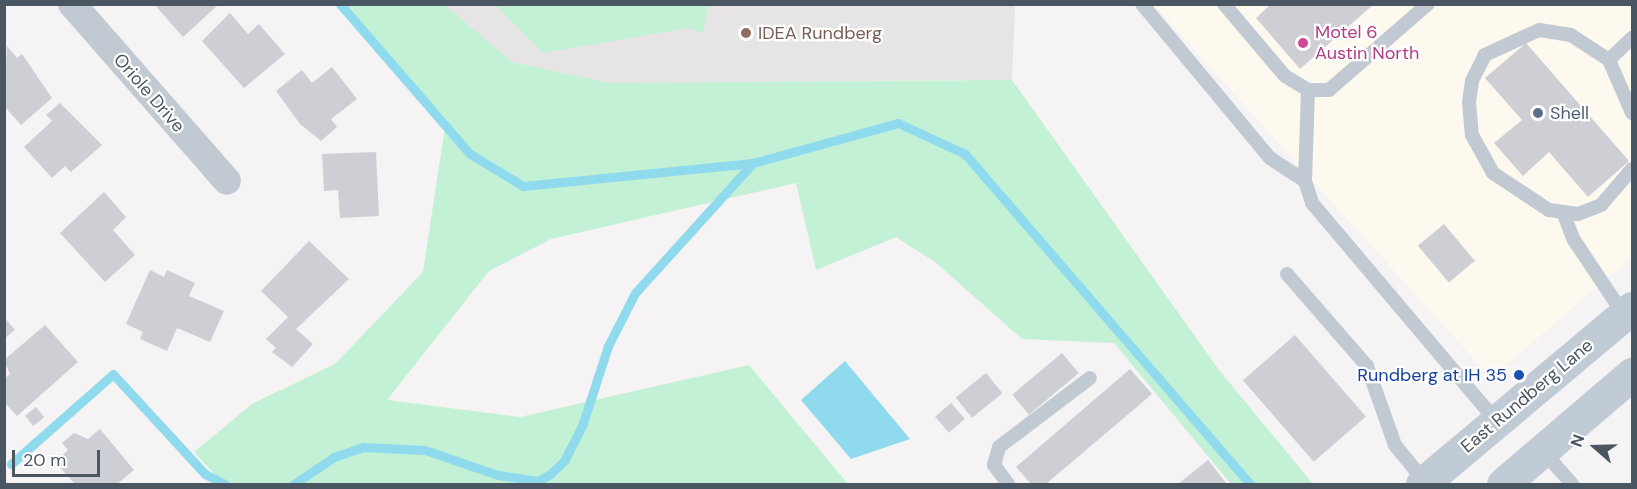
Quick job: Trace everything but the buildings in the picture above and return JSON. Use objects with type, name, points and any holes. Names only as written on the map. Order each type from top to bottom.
[{"type":"main road","name":"East Rundberg Lane","points":[[1425,484],[1628,311]]},
{"type":"main road","points":[[1503,484],[1632,374]]},
{"type":"street","name":"Oriole Drive","points":[[72,4],[227,181]]},
{"type":"lane","points":[[1142,4],[1270,158],[1305,181]]},
{"type":"lane","points":[[1224,4],[1285,75],[1308,90],[1329,90],[1428,4]]},
{"type":"lane","points":[[1632,113],[1609,60],[1571,35],[1539,30],[1485,56],[1472,81],[1472,135],[1493,173],[1523,197],[1563,212],[1578,214],[1601,205],[1632,169]]},
{"type":"lane","points":[[1609,60],[1632,38]]},
{"type":"lane","points":[[1308,90],[1305,181],[1312,204],[1497,422]]},
{"type":"lane","points":[[1563,212],[1574,240],[1628,311]]},
{"type":"lane","points":[[1287,274],[1367,366],[1395,445],[1425,484]]},
{"type":"lane","points":[[1008,484],[994,465],[999,447],[1089,378]]},
{"type":"lane","points":[[1543,451],[1572,484]]},
{"type":"shaded area","name":"IDEA Rundberg","points":[[444,5],[1015,5],[1012,80],[610,83],[512,62]]},
{"type":"shaded area","points":[[1154,5],[1631,5],[1632,257],[1491,378]]},
{"type":"green space","points":[[444,4],[512,62],[610,83],[1012,80],[1219,370],[1313,484],[1231,484],[1114,343],[1022,339],[935,262],[896,237],[816,270],[796,183],[551,239],[489,271],[387,400],[520,417],[749,365],[848,484],[224,484],[194,452],[252,404],[335,364],[423,272],[445,127],[337,5]]},
{"type":"green space","points":[[495,5],[708,5],[703,33],[688,28],[543,53]]},
{"type":"water","points":[[845,361],[910,439],[851,459],[801,400]]},
{"type":"waterway","points":[[340,4],[470,154],[523,186],[753,163],[898,123],[965,154],[1250,484]]},
{"type":"waterway","points":[[294,484],[334,457],[363,447],[425,450],[498,475],[538,481],[549,475],[564,461],[582,426],[608,346],[635,293],[753,163]]},
{"type":"waterway","points":[[11,464],[113,374],[205,474],[225,484]]},
{"type":"place","name":"IDEA Rundberg","points":[[746,33]]},
{"type":"place","name":"Motel 6 Austin North","points":[[1303,43]]},
{"type":"place","name":"Shell","points":[[1538,113]]},
{"type":"place","name":"Rundberg at IH 35","points":[[1519,375]]}]
